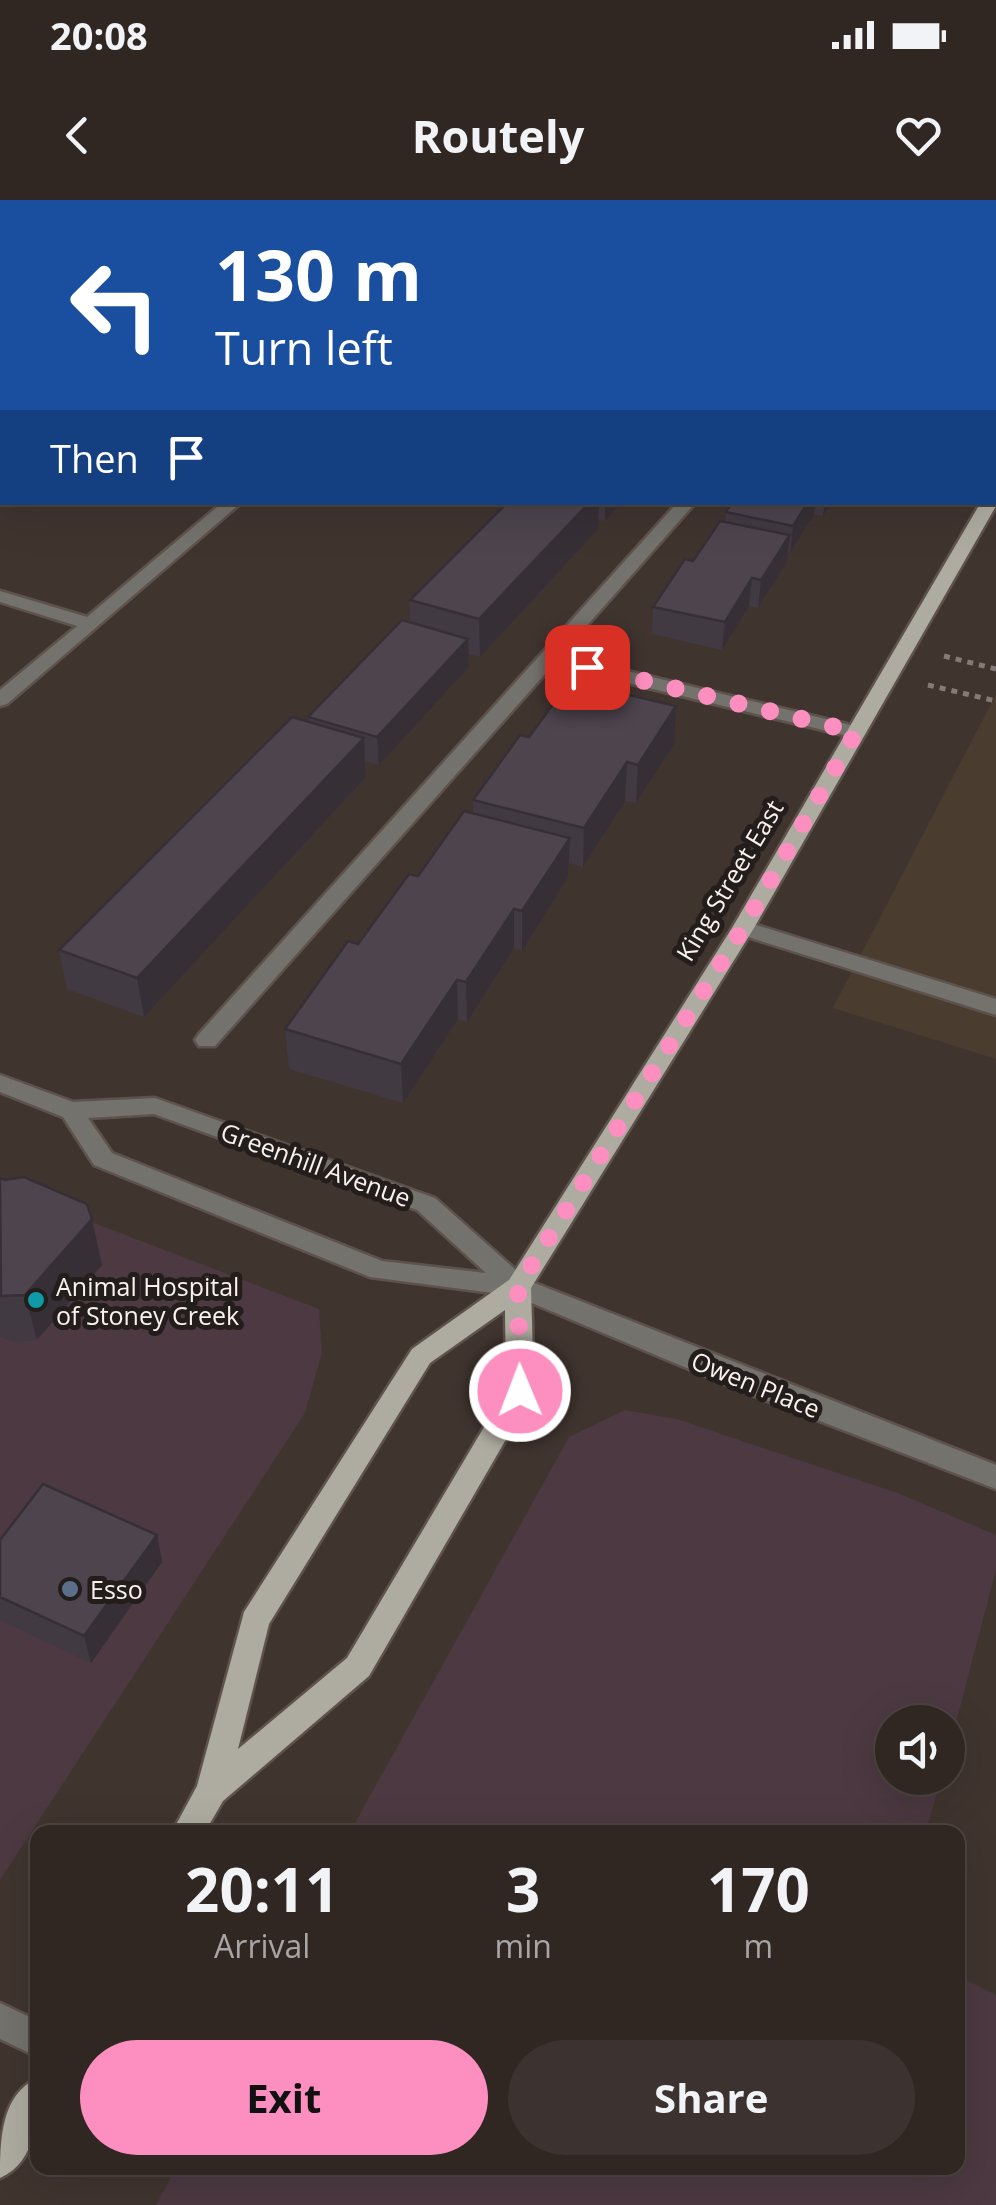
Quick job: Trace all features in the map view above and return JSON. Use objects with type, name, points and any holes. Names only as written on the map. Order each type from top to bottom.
[{"type":"main road","name":"King Street East","points":[[192,1825],[212,1790],[255,1622],[421,1356],[518,1287],[743,928],[988,505]]},
{"type":"main road","name":"King Street East","points":[[212,1790],[358,1667],[520,1391],[518,1287]]},
{"type":"main road","points":[[0,2160],[30,2108]]},
{"type":"street","points":[[0,700],[230,505]]},
{"type":"street","points":[[207,1040],[685,505]]},
{"type":"street","points":[[0,596],[91,624]]},
{"type":"street","points":[[548,658],[856,732]]},
{"type":"street","points":[[743,928],[996,1008]]},
{"type":"street","name":"Greenhill Avenue","points":[[0,1083],[71,1112],[154,1106],[426,1204],[518,1287]]},
{"type":"street","points":[[71,1112],[103,1159],[379,1270],[518,1287]]},
{"type":"street","name":"Owen Place","points":[[518,1287],[996,1477]]},
{"type":"street","points":[[0,2020],[30,2036]]},
{"type":"path","points":[[906,646],[996,669]]},
{"type":"path","points":[[888,677],[996,700]]},
{"type":"shaded area","points":[[996,694],[996,1059],[833,1008]]},
{"type":"shaded area","points":[[0,1187],[319,1309],[322,1353],[305,1413],[36,1825],[30,1825],[30,1834],[0,1880]]},
{"type":"shaded area","points":[[625,1410],[677,1419],[898,1493],[996,1535],[996,1570],[961,1705],[875,1705],[875,1795],[936,1795],[928,1825],[354,1825],[569,1437]]},
{"type":"shaded area","points":[[965,1980],[996,1995],[996,2205],[156,2205],[172,2175],[965,2175]]},
{"type":"building","points":[[505,505],[587,505],[479,619],[410,600]]},
{"type":"building","points":[[730,505],[806,505],[793,526],[726,512]]},
{"type":"building","points":[[720,521],[790,535],[761,580],[752,578],[725,622],[653,607],[685,559],[693,561]]},
{"type":"building","points":[[402,620],[468,639],[377,737],[308,717]]},
{"type":"building","points":[[570,681],[676,706],[638,765],[627,762],[584,828],[473,800],[520,735],[529,737]]},
{"type":"building","points":[[292,717],[364,738],[137,978],[59,950]]},
{"type":"building","points":[[464,811],[570,838],[522,911],[514,909],[466,982],[457,980],[401,1064],[285,1029],[348,941],[358,944],[409,874],[418,876]]},
{"type":"building","points":[[24,1177],[87,1204],[92,1219],[25,1295],[1,1296],[0,1178]]},
{"type":"building","points":[[43,1484],[157,1535],[84,1636],[0,1597],[0,1540]]},
{"type":"place","name":"Animal Hospital of Stoney Creek","points":[[36,1300]]},
{"type":"place","name":"Esso","points":[[70,1589]]},
{"type":"route","points":[[520,1391],[518,1287],[743,928],[856,732],[587,667]]}]
